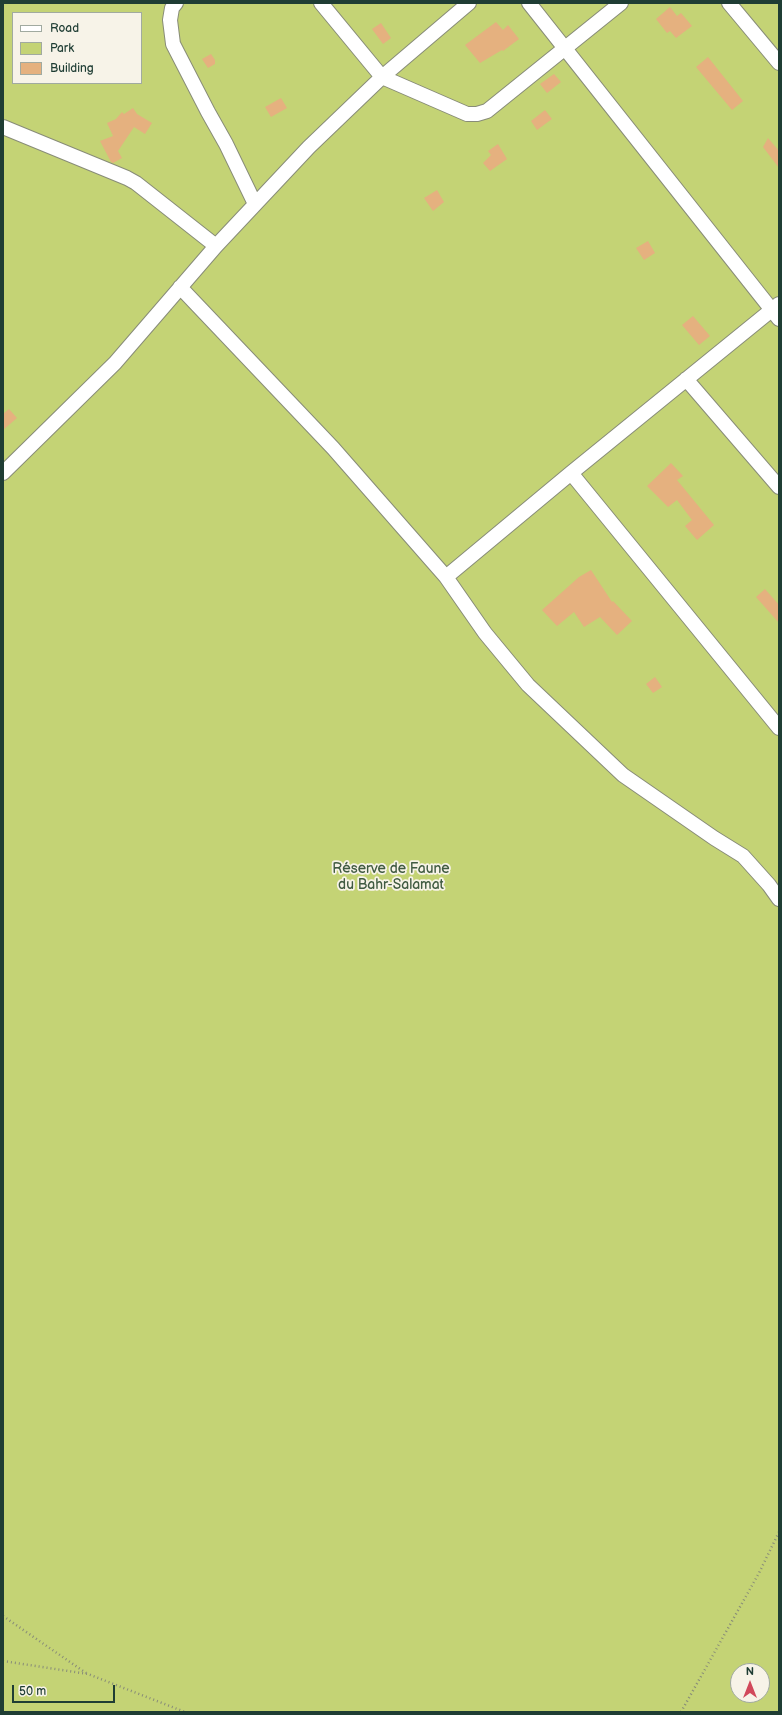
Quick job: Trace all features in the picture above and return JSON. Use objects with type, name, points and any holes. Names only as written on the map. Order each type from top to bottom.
[{"type":"street","points":[[176,3],[172,8],[170,20],[173,44],[256,204]]},
{"type":"street","points":[[321,3],[382,77],[467,114],[477,114],[486,111],[565,50],[622,3]]},
{"type":"street","points":[[3,473],[115,363],[216,246],[309,147],[382,77],[469,3]]},
{"type":"street","points":[[446,577],[686,379],[777,311],[565,50],[529,3]]},
{"type":"street","points":[[730,3],[779,63]]},
{"type":"street","points":[[3,127],[136,183],[216,246]]},
{"type":"street","points":[[180,287],[333,448],[446,577],[484,633],[528,685],[623,775],[714,838],[743,856],[779,898]]},
{"type":"street","points":[[686,379],[779,487]]},
{"type":"street","points":[[571,473],[779,728]]},
{"type":"path","points":[[681,1712],[759,1573],[779,1532]]},
{"type":"path","points":[[3,1616],[88,1674]]},
{"type":"path","points":[[3,1661],[88,1674],[185,1712]]},
{"type":"green space","name":"Réserve de Faune du Bahr-Salamat","points":[[3,3],[779,3],[779,1712],[3,1712]]},
{"type":"building","points":[[670,7],[677,16],[681,13],[692,26],[676,38],[670,31],[667,33],[656,19]]},
{"type":"building","points":[[496,22],[503,30],[508,25],[519,39],[503,51],[502,50],[480,63],[465,45]]},
{"type":"building","points":[[381,23],[391,38],[383,44],[372,29]]},
{"type":"building","points":[[211,54],[215,60],[215,64],[208,68],[202,59]]},
{"type":"building","points":[[708,57],[743,101],[732,110],[696,67]]},
{"type":"building","points":[[554,74],[561,82],[547,93],[540,84]]},
{"type":"building","points":[[281,98],[287,108],[271,117],[265,107]]},
{"type":"building","points":[[133,108],[137,114],[152,123],[145,134],[134,127],[118,151],[122,158],[113,163],[111,162],[100,141],[113,136],[107,123],[116,119],[122,112],[124,114]]},
{"type":"building","points":[[545,110],[552,119],[537,130],[531,121]]},
{"type":"building","points":[[768,138],[779,151],[779,168],[763,147]]},
{"type":"building","points":[[498,144],[507,159],[490,171],[483,163],[491,155],[488,151]]},
{"type":"building","points":[[437,190],[444,202],[433,211],[424,198]]},
{"type":"building","points":[[648,241],[655,253],[644,260],[636,248]]},
{"type":"building","points":[[693,316],[710,336],[699,345],[682,325]]},
{"type":"building","points":[[9,409],[17,418],[3,430],[3,414]]},
{"type":"building","points":[[671,463],[683,476],[677,480],[714,525],[697,540],[685,526],[692,520],[677,500],[668,507],[647,486]]},
{"type":"building","points":[[591,570],[612,602],[613,601],[632,621],[617,635],[600,617],[584,627],[574,612],[557,626],[542,610],[579,577]]},
{"type":"building","points":[[765,589],[779,605],[779,623],[756,597]]},
{"type":"building","points":[[655,677],[662,687],[653,693],[646,684]]}]
